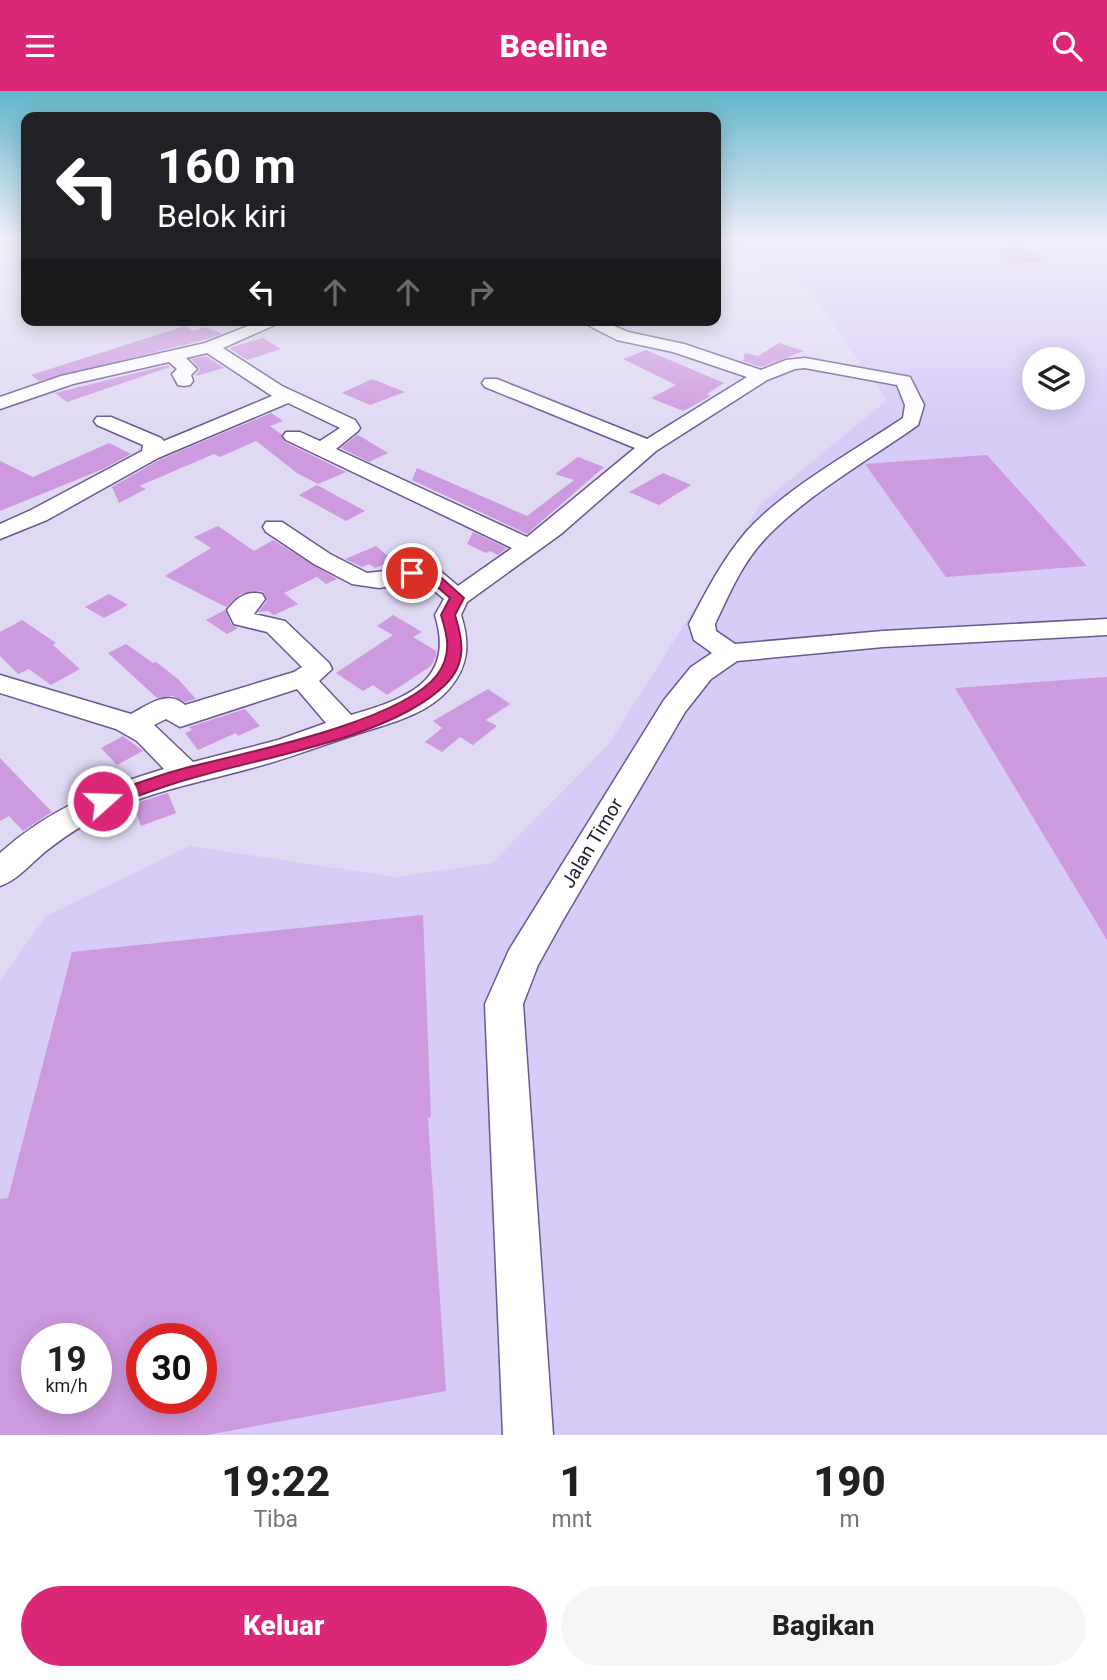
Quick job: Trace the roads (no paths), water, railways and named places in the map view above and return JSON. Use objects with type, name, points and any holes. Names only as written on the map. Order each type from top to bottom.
[{"type":"street","points":[[0,403],[67,380],[172,355],[259,326]]},
{"type":"street","points":[[600,326],[623,336],[678,348],[761,376]]},
{"type":"street","points":[[197,346],[349,426],[348,431],[322,449]]},
{"type":"street","points":[[172,355],[188,369],[181,374],[184,381]]},
{"type":"street","points":[[0,873],[59,825],[103,801],[186,773],[274,752],[402,709],[442,679],[454,656],[456,640],[448,615],[457,598],[595,496],[649,446],[761,376],[792,364],[805,363],[904,381],[916,403],[916,412],[911,421],[784,509],[733,564],[702,624],[703,634],[730,653]]},
{"type":"street","points":[[491,383],[649,446]]},
{"type":"street","points":[[0,532],[39,515],[151,454],[288,396]]},
{"type":"street","points":[[104,421],[154,442],[151,454]]},
{"type":"street","points":[[293,436],[529,547]]},
{"type":"street","points":[[274,527],[358,579],[390,581],[408,573],[425,573],[457,598]]},
{"type":"street","points":[[132,725],[169,706],[180,717],[249,693],[304,678],[319,669],[300,652],[288,636],[271,624],[253,623],[243,619],[240,610],[253,599]]},
{"type":"street","name":"Jalan Timor","points":[[528,1435],[505,1004],[522,961],[545,920],[674,707],[701,673],[730,653],[883,639],[1107,627]]},
{"type":"street","points":[[304,678],[313,693],[346,727]]},
{"type":"street","points":[[0,684],[132,725],[147,734],[186,773]]}]
